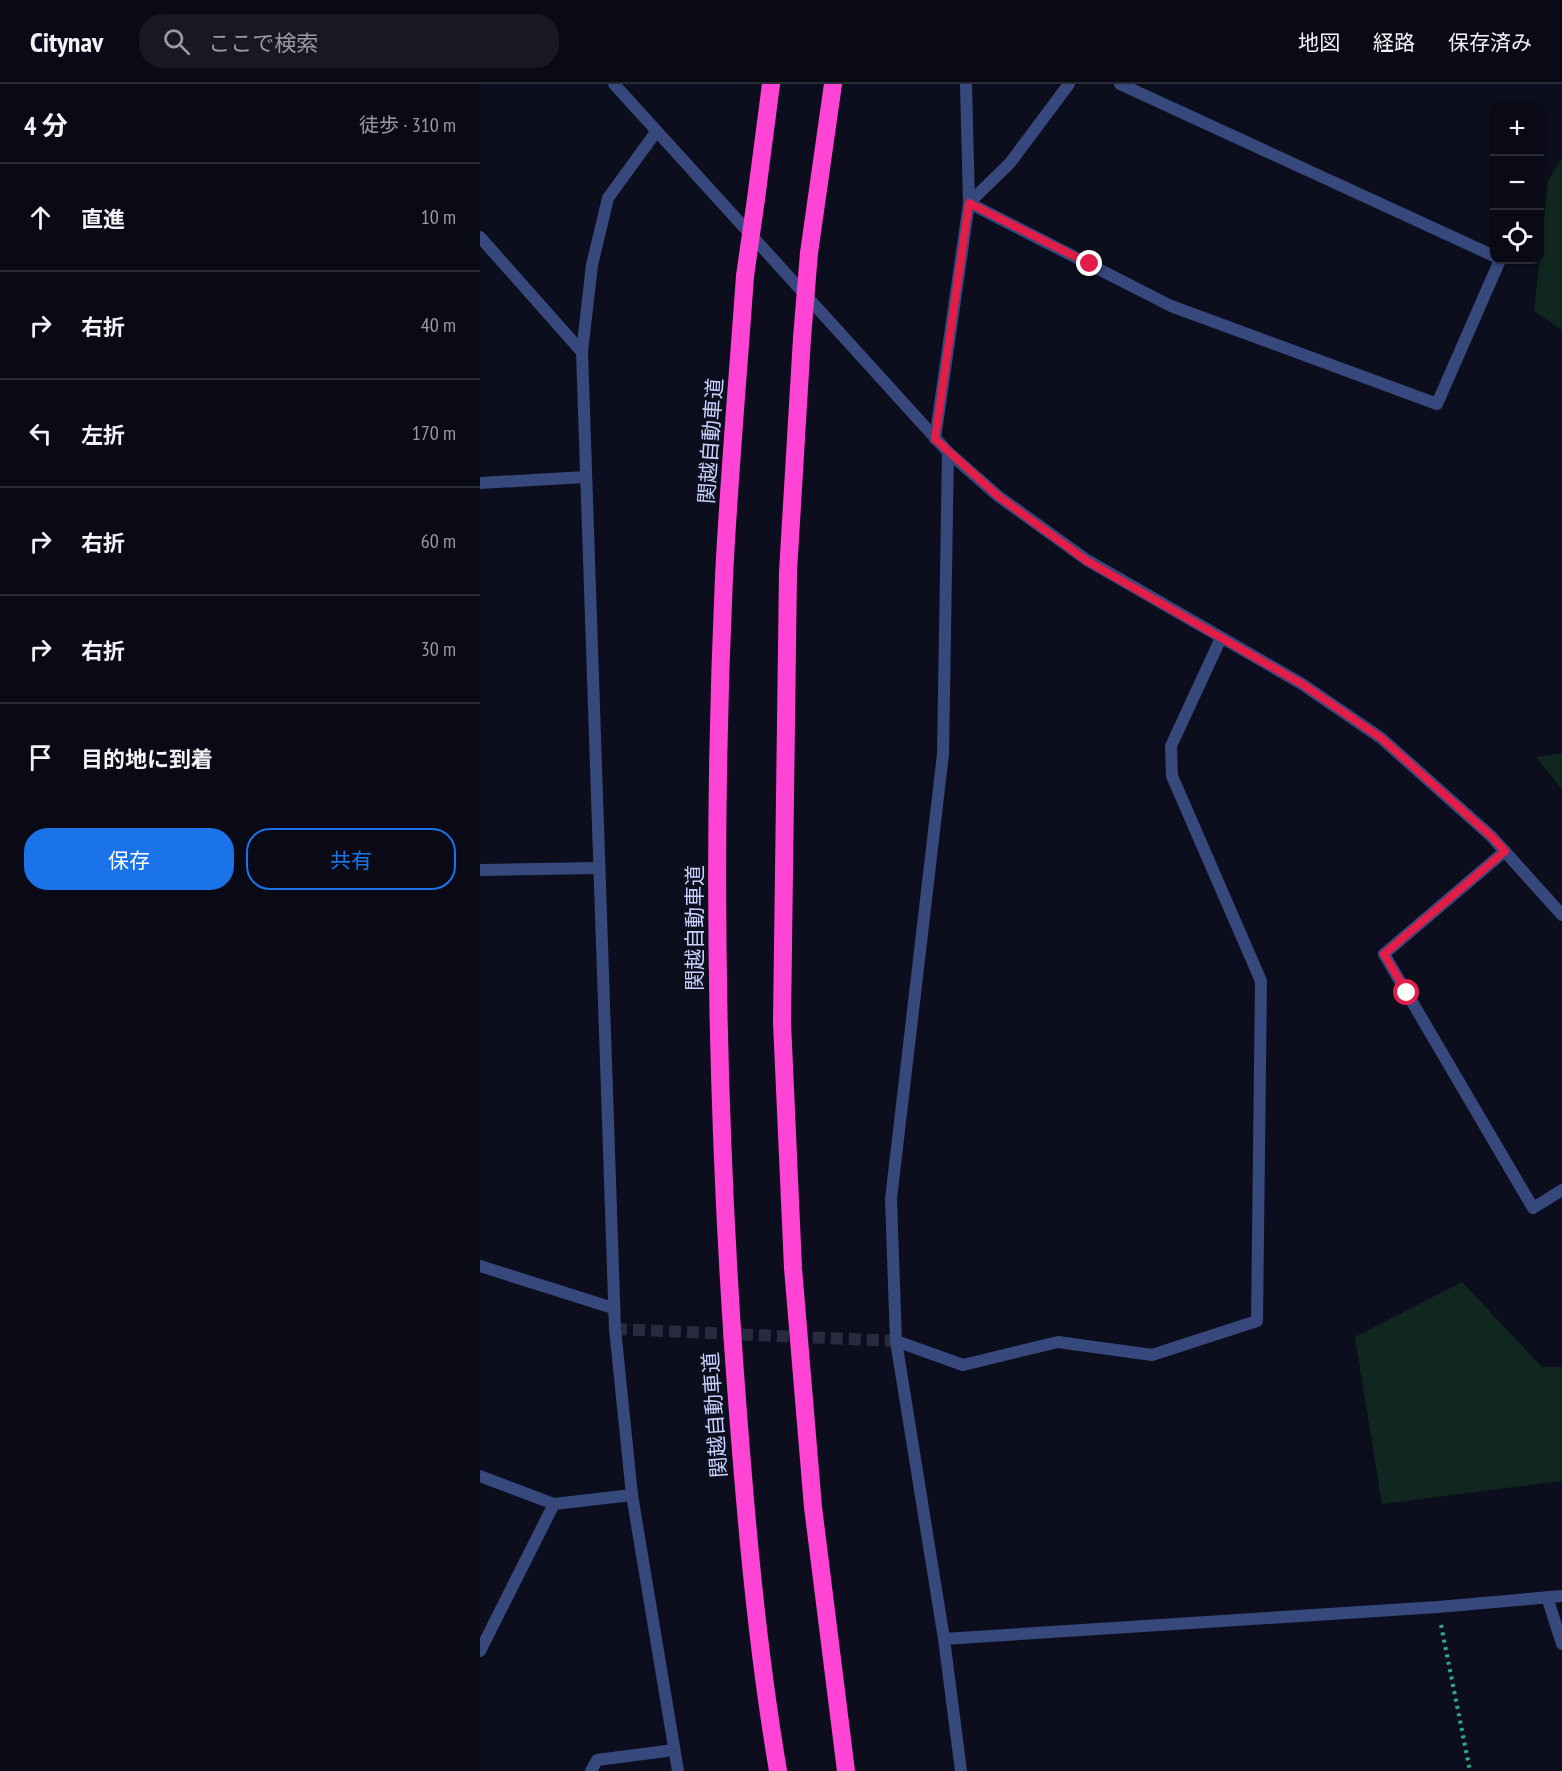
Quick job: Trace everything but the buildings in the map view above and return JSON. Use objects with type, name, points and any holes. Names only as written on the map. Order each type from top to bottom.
[{"type":"highway","name":"関越自動車道","points":[[771,84],[745,276],[724,576],[718,781],[717,1018],[728,1273],[745,1519],[778,1771]]},
{"type":"highway","points":[[833,84],[809,254],[788,572],[782,1022],[793,1268],[813,1507],[846,1771]]},
{"type":"street","points":[[614,84],[935,439],[998,496],[1087,561],[1302,684],[1381,738],[1491,836],[1562,915]]},
{"type":"street","points":[[935,439],[969,203],[966,84]]},
{"type":"street","points":[[969,203],[1010,163],[1069,84]]},
{"type":"street","points":[[1120,84],[1490,254]]},
{"type":"street","points":[[656,132],[608,198],[592,266],[582,352],[613,1308],[632,1495],[678,1771]]},
{"type":"street","points":[[969,203],[1171,306],[1437,404],[1498,264]]},
{"type":"street","points":[[480,237],[582,352]]},
{"type":"street","points":[[948,452],[943,754],[891,1199],[896,1341],[944,1639],[961,1771]]},
{"type":"street","points":[[480,483],[585,477]]},
{"type":"street","points":[[896,1341],[963,1365],[1058,1342],[1152,1355],[1257,1321],[1260,981],[1172,776],[1171,746],[1221,638]]},
{"type":"street","points":[[1505,851],[1384,954],[1533,1208],[1562,1190]]},
{"type":"street","points":[[480,870],[599,868]]},
{"type":"street","points":[[480,1266],[613,1308]]},
{"type":"street","points":[[480,1476],[554,1504],[632,1495]]},
{"type":"street","points":[[480,1651],[554,1504]]},
{"type":"street","points":[[944,1639],[1438,1607],[1562,1596]]},
{"type":"street","points":[[1547,1598],[1562,1644]]},
{"type":"street","points":[[591,1771],[597,1760],[674,1750]]},
{"type":"path","points":[[1438,1607],[1470,1771]]},
{"type":"green space","points":[[1562,158],[1562,330],[1534,311],[1539,264],[1544,264],[1544,218],[1548,181]]},
{"type":"green space","points":[[1562,753],[1562,789],[1536,757]]},
{"type":"green space","points":[[1462,1282],[1542,1367],[1562,1367],[1562,1481],[1382,1504],[1355,1337]]},
{"type":"tunnel","points":[[615,1329],[896,1341]]},
{"type":"route","points":[[1090,264],[969,203],[935,439],[998,496],[1087,561],[1302,684],[1381,738],[1505,851],[1384,954],[1407,993]]}]
